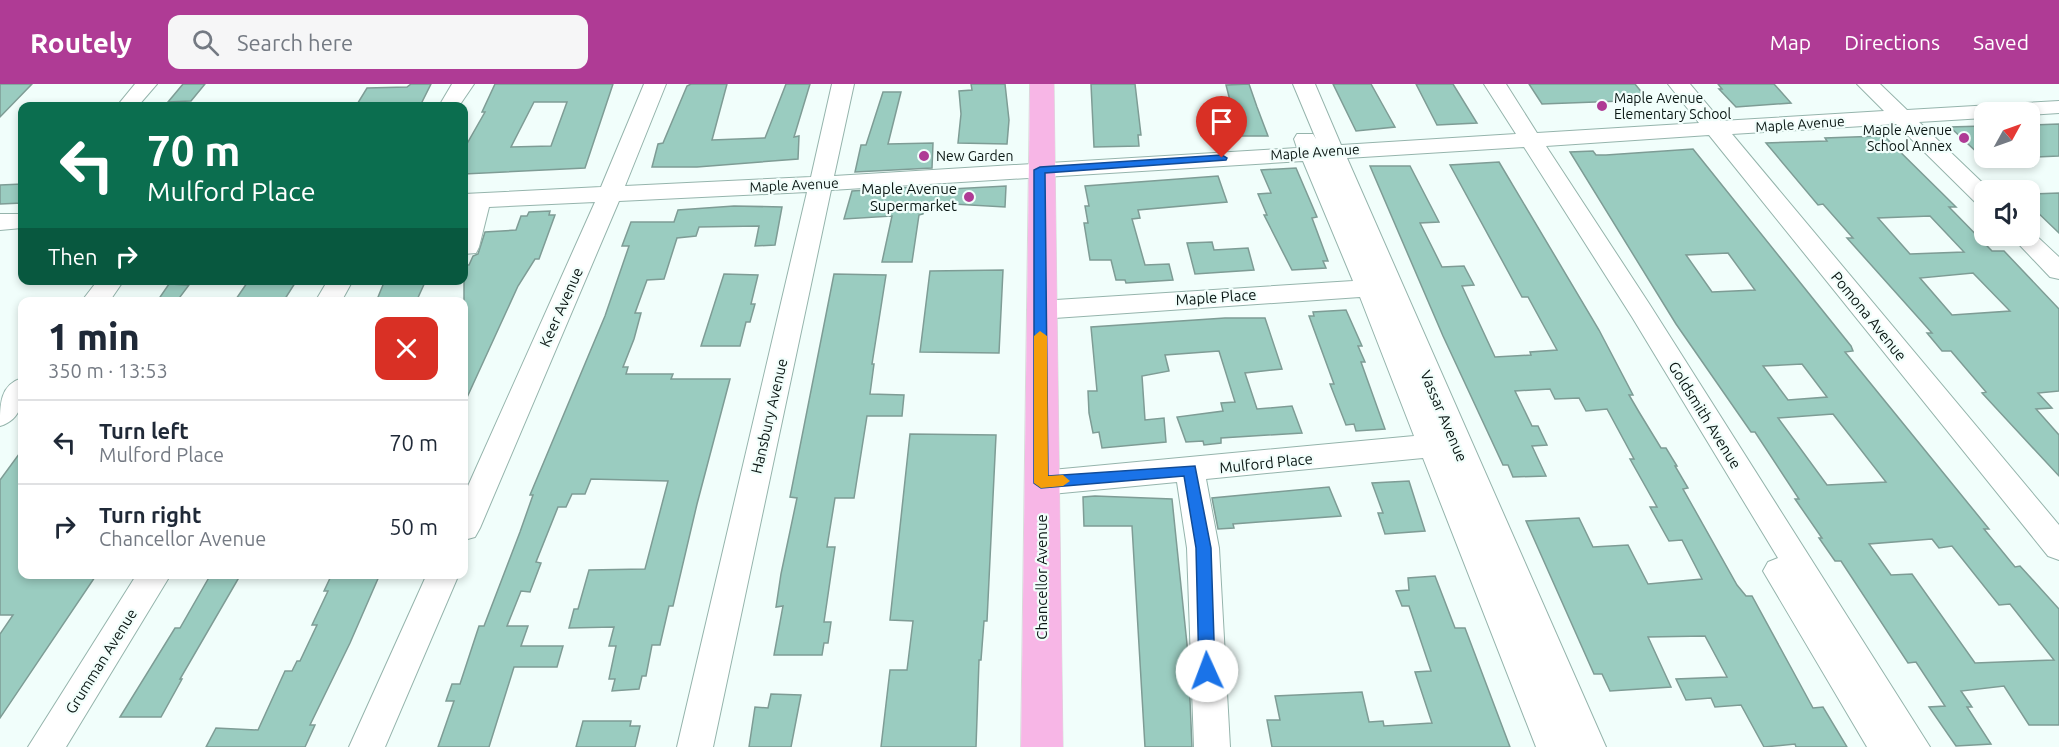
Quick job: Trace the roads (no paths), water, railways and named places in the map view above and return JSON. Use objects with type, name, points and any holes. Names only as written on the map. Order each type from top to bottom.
[{"type":"main road","name":"Chancellor Avenue","points":[[1042,84],[1040,170],[1042,747]]},
{"type":"street","points":[[130,102],[146,84]]},
{"type":"street","points":[[452,102],[463,84]]},
{"type":"street","name":"Keer Avenue","points":[[468,519],[610,194],[655,84]]},
{"type":"street","name":"Hansbury Avenue","points":[[695,747],[843,84]]},
{"type":"street","name":"Vassar Avenue","points":[[1284,84],[1321,152],[1380,287],[1444,445],[1554,747]]},
{"type":"street","name":"Vassar Avenue","points":[[1304,84],[1321,152]]},
{"type":"street","name":"Goldsmith Avenue","points":[[1479,84],[1522,139],[1704,430],[1793,575],[1887,747]]},
{"type":"street","name":"Goldsmith Avenue","points":[[1495,84],[1522,139]]},
{"type":"street","name":"Pomona Avenue","points":[[1679,84],[2059,547]]},
{"type":"street","points":[[1868,84],[1974,188]]},
{"type":"street","name":"Maple Avenue","points":[[471,201],[821,184],[2059,107]]},
{"type":"street","points":[[468,236],[471,201]]},
{"type":"street","points":[[0,222],[18,221]]},
{"type":"street","points":[[2033,246],[2059,271]]},
{"type":"street","points":[[98,297],[108,285]]},
{"type":"street","name":"Maple Place","points":[[1040,310],[1380,287]]},
{"type":"street","points":[[0,415],[18,393]]},
{"type":"street","name":"Vassar Avenue","points":[[1444,445],[1588,747]]},
{"type":"street","name":"Mulford Place","points":[[1041,483],[1444,445]]},
{"type":"street","points":[[1190,470],[1203,548],[1212,747]]},
{"type":"street","name":"Goldsmith Avenue","points":[[1793,575],[1912,747]]},
{"type":"street","name":"Grumman Avenue","points":[[46,747],[152,579]]},
{"type":"street","points":[[367,747],[441,579]]},
{"type":"place","name":"Maple Avenue Elementary School","points":[[1602,106]]},
{"type":"place","name":"Maple Avenue School Annex","points":[[1964,138]]},
{"type":"place","name":"New Garden","points":[[924,156]]},
{"type":"place","name":"Maple Avenue Supermarket","points":[[969,197]]}]
